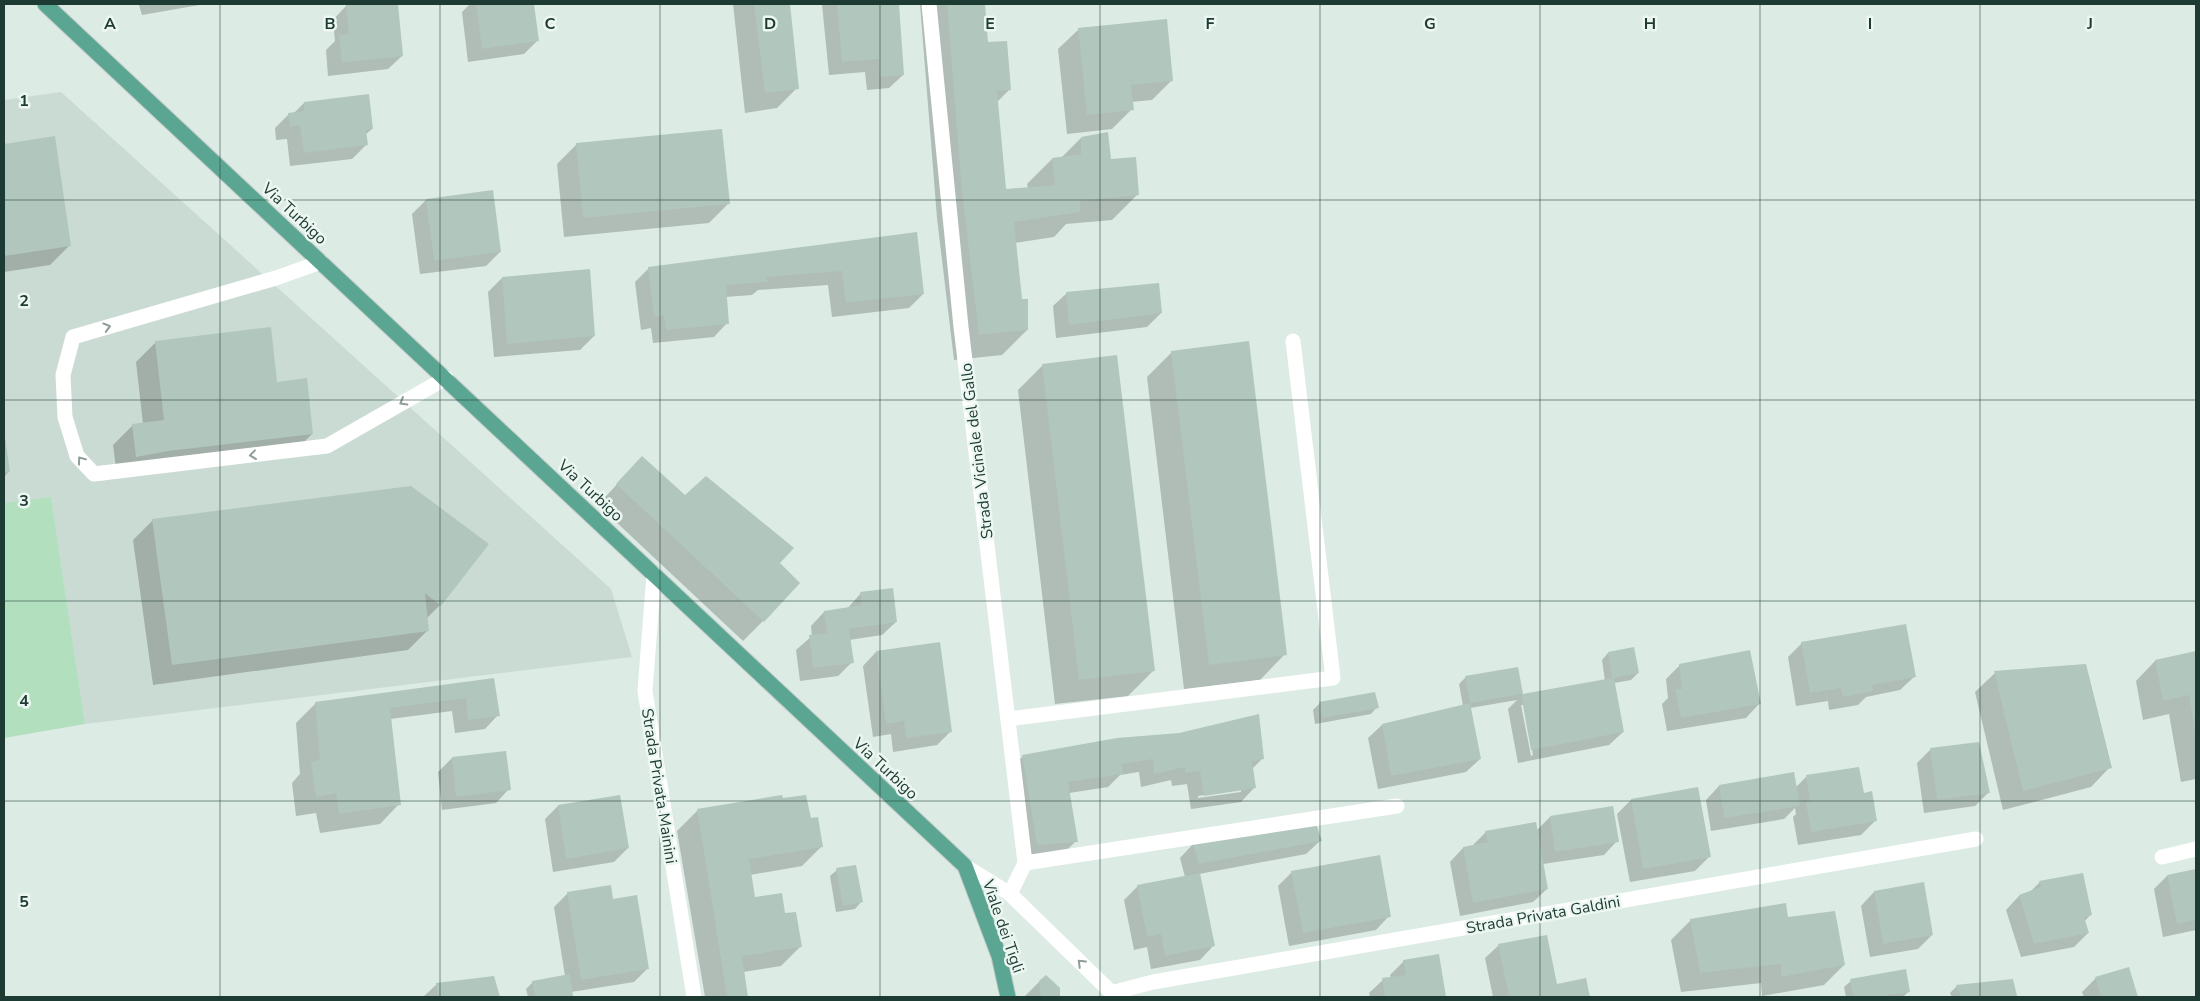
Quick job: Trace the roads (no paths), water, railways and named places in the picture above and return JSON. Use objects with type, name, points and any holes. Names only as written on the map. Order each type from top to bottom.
[{"type":"main road","name":"Via Turbigo","points":[[45,4],[965,866]]},
{"type":"main road","name":"Viale dei Tigli","points":[[965,866],[999,956],[1008,997]]},
{"type":"street","name":"Strada Vicinale del Gallo","points":[[929,4],[961,326],[1025,863]]},
{"type":"street","points":[[321,262],[276,278],[73,337],[63,375],[65,417],[77,456],[94,474],[327,446],[446,378]]},
{"type":"street","points":[[1008,719],[1334,678],[1293,341]]},
{"type":"street","name":"Strada Privata Mainini","points":[[654,574],[644,691],[694,997]]},
{"type":"street","points":[[1010,894],[1025,863],[1397,806]]},
{"type":"street","name":"Strada Privata Galdini","points":[[1114,995],[1162,980],[1976,839]]},
{"type":"street","points":[[2162,857],[2196,848]]},
{"type":"street","name":"Via Turbigo","points":[[965,866],[1010,894],[1114,995]]}]
